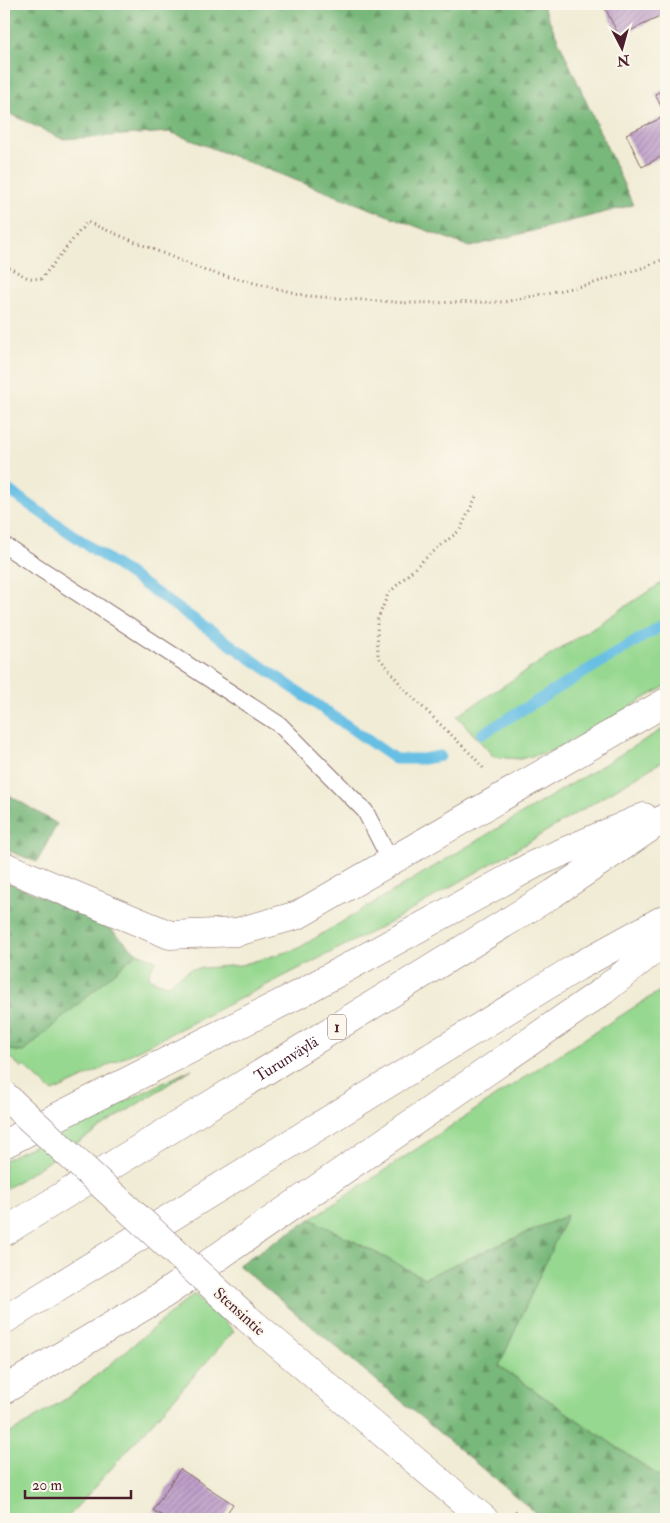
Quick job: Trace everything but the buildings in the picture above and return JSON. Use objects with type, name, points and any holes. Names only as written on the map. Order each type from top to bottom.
[{"type":"main road","points":[[4,866],[170,935],[237,932],[298,915],[666,702]]},
{"type":"main road","points":[[4,1144],[299,994],[535,864],[666,808]]},
{"type":"main road","name":"Turunväylä","points":[[4,1232],[554,893],[666,817]]},
{"type":"main road","points":[[4,1320],[577,967],[666,918]]},
{"type":"main road","points":[[4,1390],[163,1295],[603,992],[666,940]]},
{"type":"main road","name":"Stensintie","points":[[4,1095],[247,1318],[484,1519]]},
{"type":"lane","points":[[4,545],[280,725],[365,811],[391,862]]},
{"type":"path","points":[[4,266],[28,278],[41,279],[87,222],[206,271],[307,296],[408,303],[504,302],[591,284],[645,267],[666,258]]},
{"type":"path","points":[[476,497],[460,530],[421,562],[388,594],[377,621],[378,656],[405,690],[474,757],[504,796]]},
{"type":"green space","points":[[4,4],[542,4],[633,205],[470,247],[170,132],[62,139],[4,111]]},
{"type":"green space","points":[[666,580],[666,686],[555,750],[520,759],[494,757],[457,716]]},
{"type":"green space","points":[[666,727],[666,759],[532,840],[387,924],[83,1078],[53,1092],[24,1066],[22,1068],[4,1052],[4,1049],[23,1052],[137,953],[156,960],[149,973],[150,979],[167,985],[191,969],[241,965],[297,949]]},
{"type":"green space","points":[[4,792],[57,824],[37,862],[4,849]]},
{"type":"green space","points":[[4,881],[104,923],[137,953],[23,1052],[4,1049]]},
{"type":"green space","points":[[666,987],[666,1481],[499,1366],[566,1216],[424,1278],[311,1219],[549,1061]]},
{"type":"green space","points":[[192,1069],[4,1190],[4,1160]]},
{"type":"green space","points":[[567,1215],[499,1366],[666,1481],[666,1519],[543,1519],[238,1265],[311,1219],[424,1278]]},
{"type":"green space","points":[[194,1294],[234,1331],[66,1519],[4,1519],[4,1437],[69,1397]]},
{"type":"waterway","points":[[4,487],[395,759],[423,759],[440,756]]},
{"type":"waterway","points":[[482,734],[666,623]]}]
